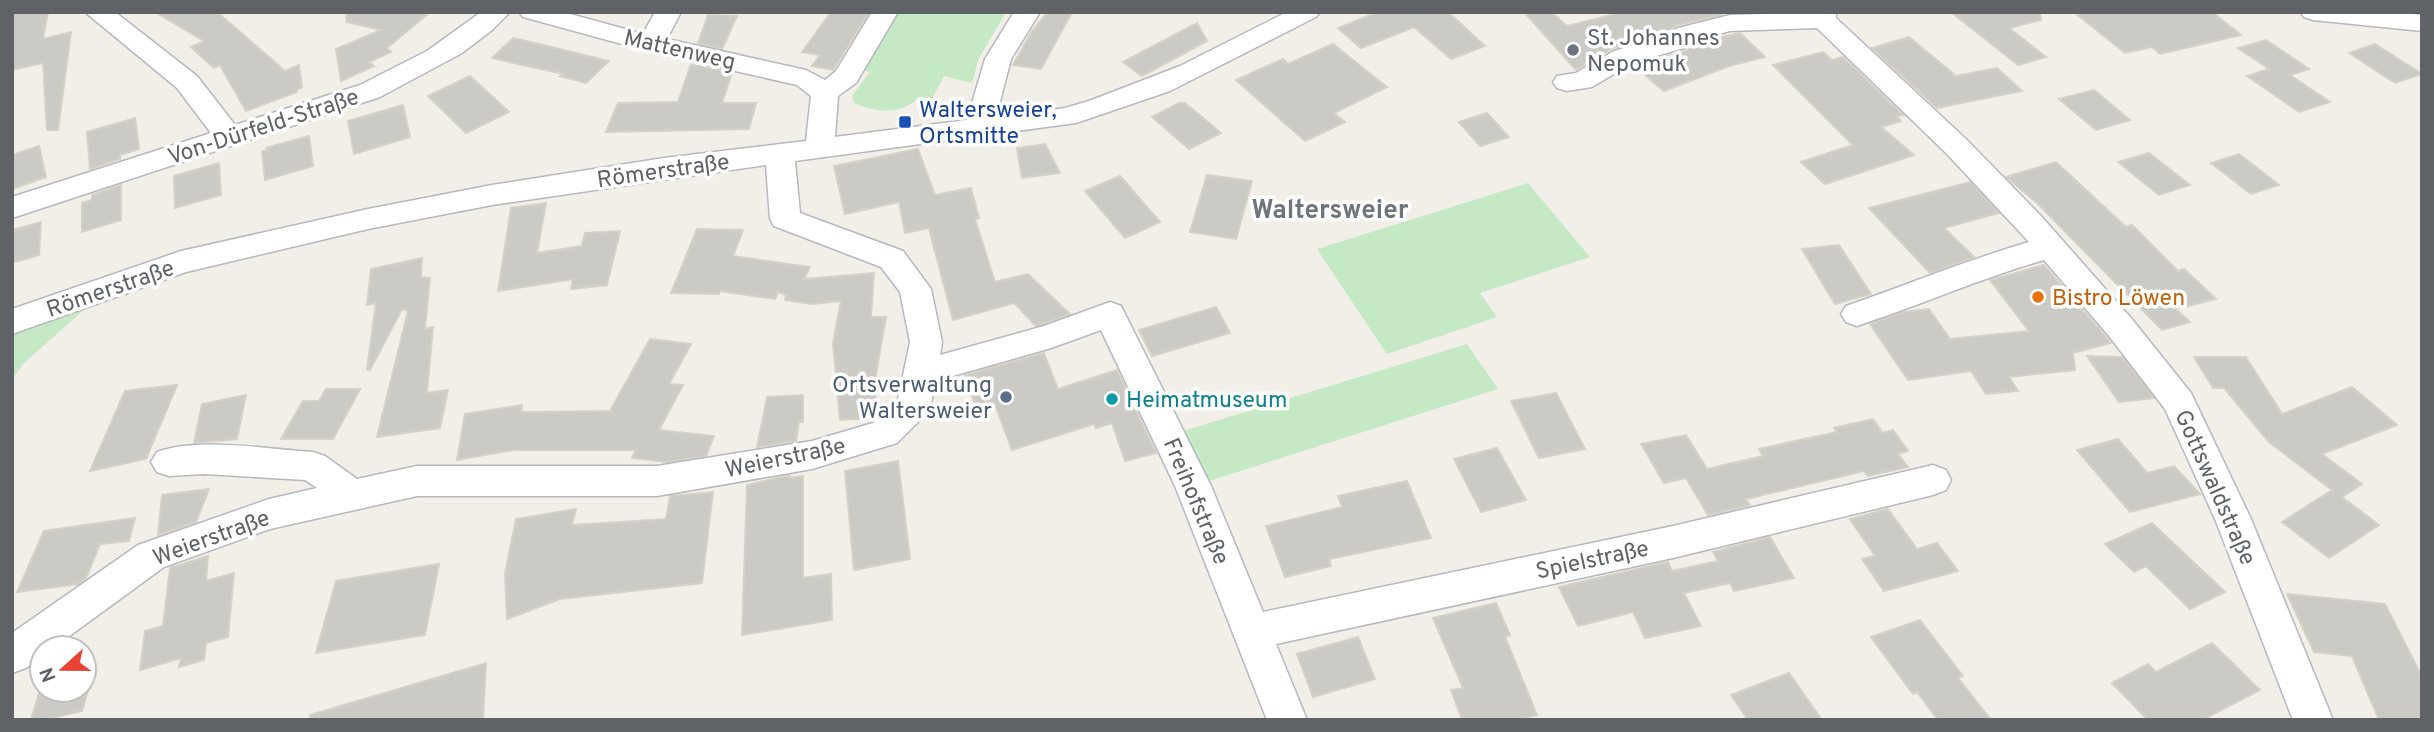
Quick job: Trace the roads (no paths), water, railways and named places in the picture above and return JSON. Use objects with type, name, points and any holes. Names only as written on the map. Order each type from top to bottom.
[{"type":"street","points":[[99,12],[187,82],[229,136]]},
{"type":"street","name":"Von-Dürfeld-Straße","points":[[12,208],[333,104],[418,69],[474,33],[497,12]]},
{"type":"street","name":"Mattenweg","points":[[532,12],[651,44],[806,79],[825,93]]},
{"type":"street","points":[[651,44],[668,12]]},
{"type":"street","points":[[819,149],[825,93],[846,77],[885,12]]},
{"type":"street","points":[[979,129],[998,59],[1027,12]]},
{"type":"street","name":"Römerstraße","points":[[12,322],[181,262],[368,219],[505,193],[1066,117],[1114,105],[1164,86],[1307,12]]},
{"type":"street","points":[[2313,12],[2422,23]]},
{"type":"street","points":[[1567,82],[1582,81],[1623,57],[1675,41],[1687,34],[1730,23],[1820,15]]},
{"type":"street","name":"Gottswaldstraße","points":[[1820,15],[1957,147],[2051,247],[2120,327],[2179,402],[2233,519],[2313,720]]},
{"type":"street","name":"Weierstraße","points":[[12,654],[151,556],[269,514],[417,481],[657,481],[812,455],[885,433],[914,405],[926,342],[915,289],[892,259],[785,219],[780,154]]},
{"type":"street","points":[[1857,314],[1935,288],[1982,267],[2051,247]]},
{"type":"street","name":"Freihofstraße","points":[[920,373],[1051,336],[1110,314],[1188,475],[1287,720]]},
{"type":"street","points":[[169,462],[204,460],[313,466],[353,496]]},
{"type":"street","name":"Spielstraße","points":[[1250,632],[1673,542],[1933,480]]},
{"type":"place","name":"St. Johannes Nepomuk","points":[[1573,50]]},
{"type":"place","name":"Waltersweier, Ortsmitte","points":[[905,122]]},
{"type":"place","name":"Bistro Löwen","points":[[2038,297]]},
{"type":"place","name":"Ortsverwaltung Waltersweier","points":[[1006,397]]},
{"type":"place","name":"Heimatmuseum","points":[[1112,399]]},
{"type":"district","name":"Waltersweier","points":[[1330,209]]}]
